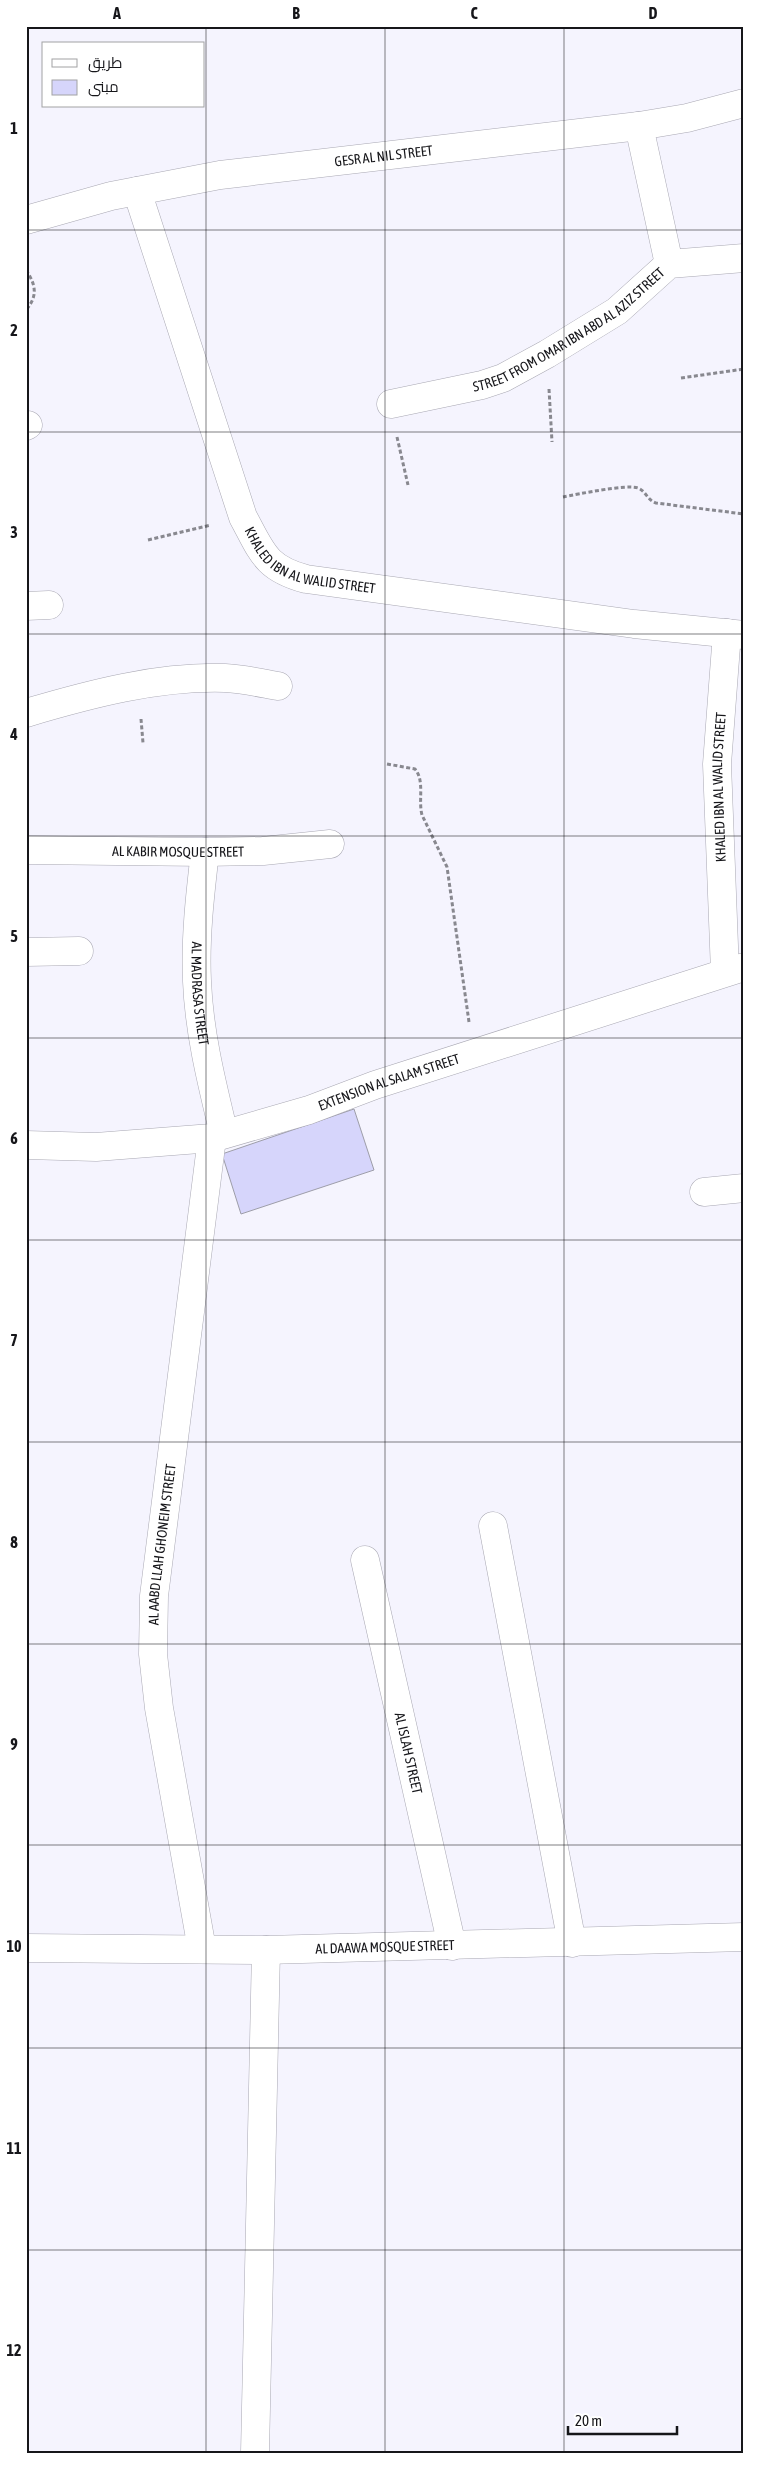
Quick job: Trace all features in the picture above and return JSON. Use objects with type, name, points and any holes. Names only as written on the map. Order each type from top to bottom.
[{"type":"street","name":"GESR AL NIL STREET","points":[[26,220],[111,196],[238,173],[639,126],[687,118],[744,103]]},
{"type":"street","points":[[639,126],[669,264]]},
{"type":"street","name":"KHALED IBN AL WALID STREET","points":[[138,191],[243,517],[262,552],[276,568],[306,579],[634,624],[735,634],[717,764],[734,970]]},
{"type":"street","name":"STREET FROM OMAR IBN ABD AL AZIZ STREET","points":[[391,404],[482,385],[503,378],[547,354],[617,310],[669,264],[744,258]]},
{"type":"street","points":[[26,713],[99,693],[166,680],[227,678],[278,686]]},
{"type":"street","name":"AL KABIR MOSQUE STREET","points":[[26,850],[263,851],[330,844]]},
{"type":"street","name":"AL MADRASA STREET","points":[[205,852],[197,917],[197,982],[205,1055],[218,1136]]},
{"type":"street","points":[[26,952],[79,951]]},
{"type":"street","name":"EXTENSION AL SALAM STREET","points":[[26,1145],[96,1147],[218,1136],[309,1110],[375,1085],[734,970]]},
{"type":"street","name":"AL AABD LLAH GHONEIM STREET","points":[[202,1949],[159,1708],[153,1654],[155,1586],[218,1136]]},
{"type":"street","points":[[704,1192],[744,1188]]},
{"type":"street","points":[[493,1526],[572,1943]]},
{"type":"street","name":"AL ISLAH STREET","points":[[365,1560],[452,1946]]},
{"type":"street","name":"AL DAAWA MOSQUE STREET","points":[[26,1948],[266,1950],[744,1937]]},
{"type":"street","points":[[255,2453],[266,1950]]},
{"type":"path","points":[[26,270],[33,281],[36,291],[34,300],[26,310]]},
{"type":"path","points":[[547,354],[552,442]]},
{"type":"path","points":[[681,378],[744,369]]},
{"type":"path","points":[[391,404],[391,415],[408,485]]},
{"type":"path","points":[[563,497],[630,487],[642,490],[649,501],[656,503],[744,514]]},
{"type":"path","points":[[148,540],[243,517]]},
{"type":"path","points":[[388,764],[415,769],[418,773],[422,815],[447,867],[473,1054]]},
{"type":"building","points":[[354,1109],[374,1170],[241,1214],[222,1154]]}]
